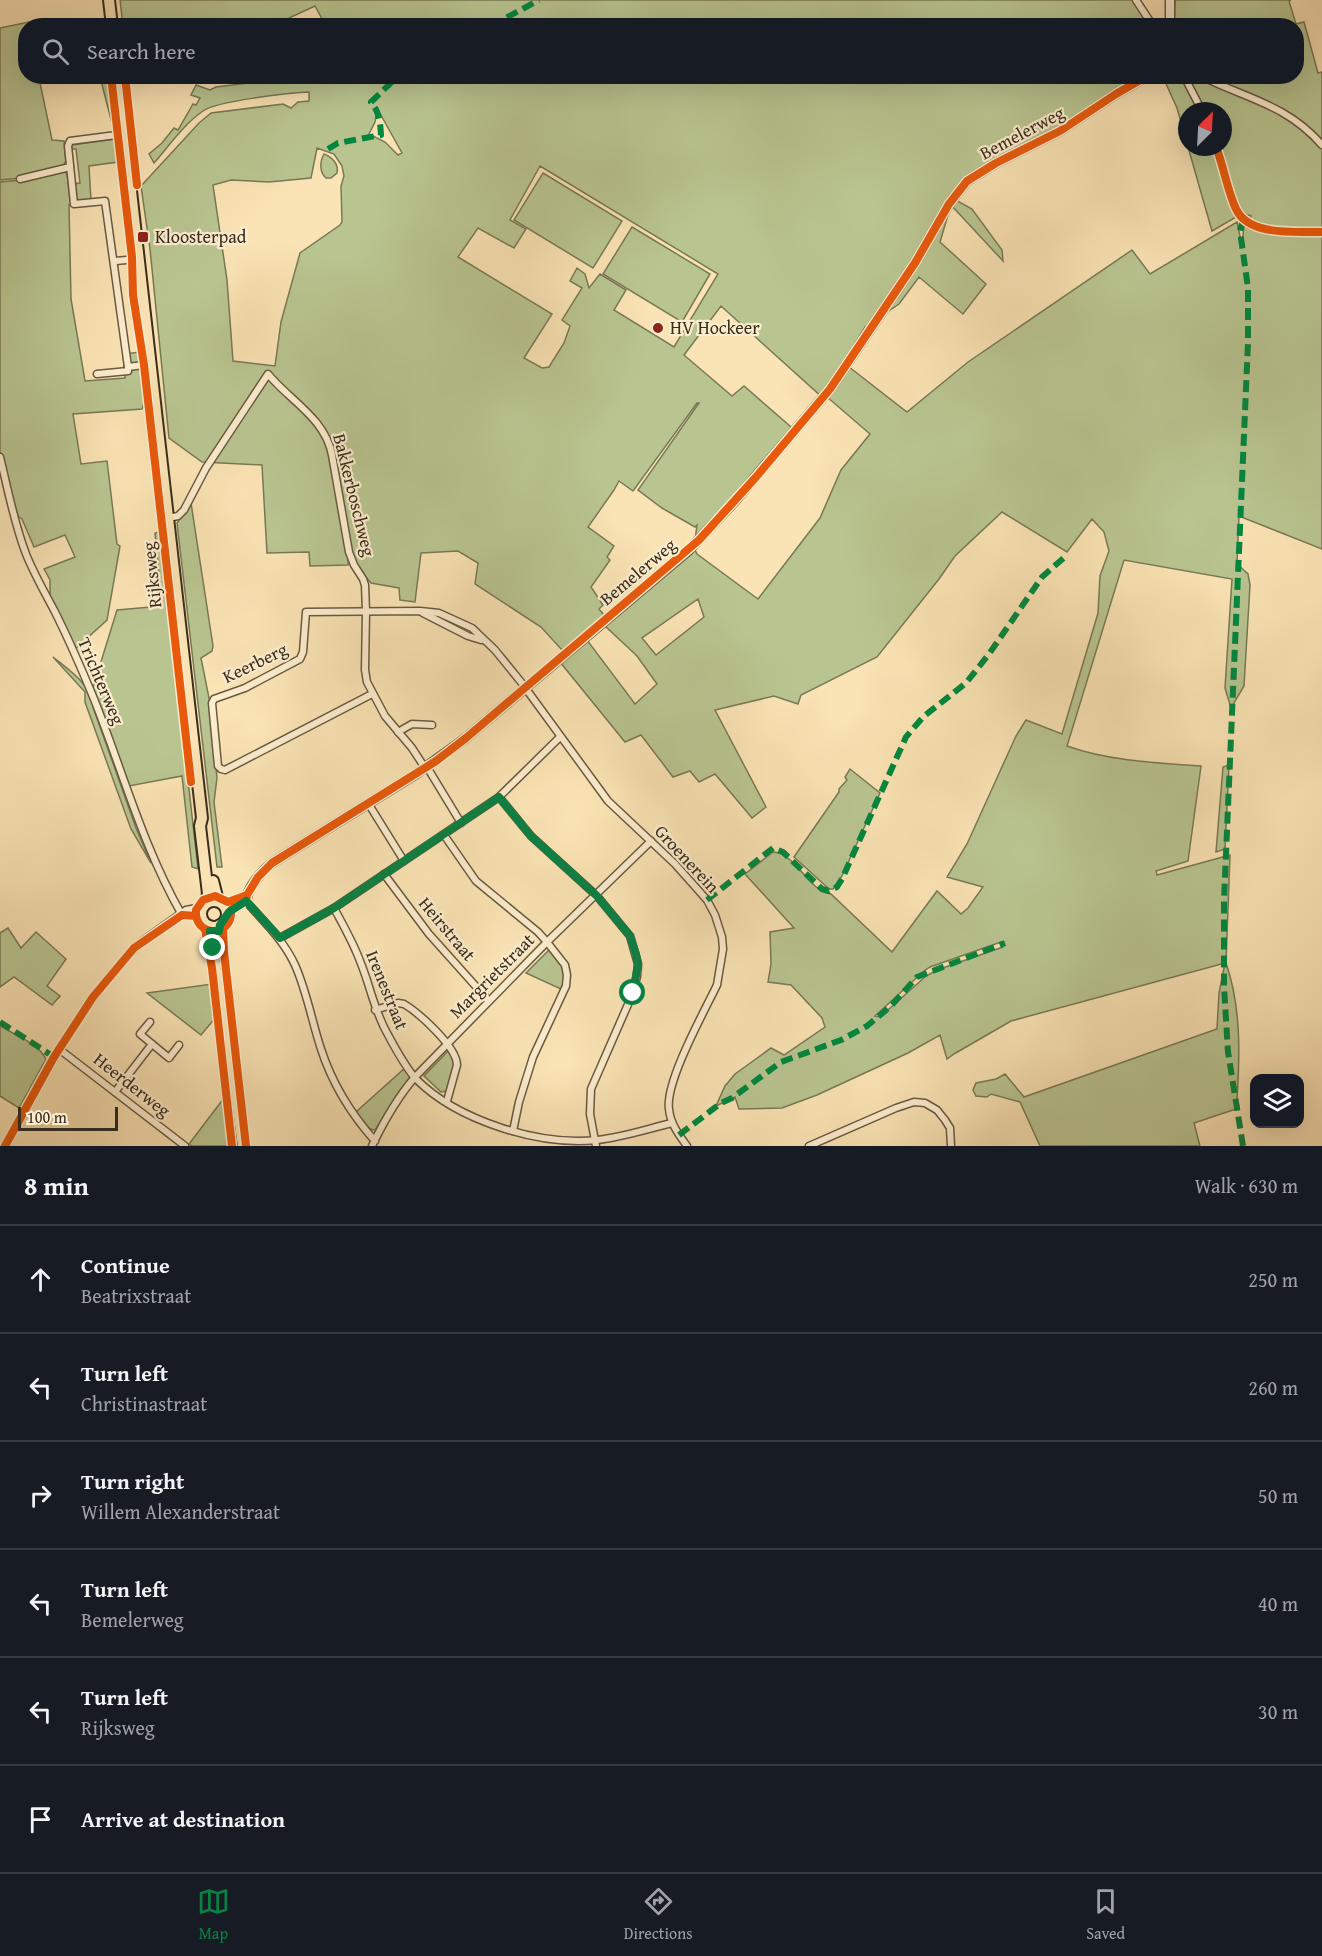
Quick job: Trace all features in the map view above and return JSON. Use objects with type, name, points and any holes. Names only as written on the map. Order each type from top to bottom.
[{"type":"main road","points":[[109,0],[111,18]]},
{"type":"main road","name":"Rijksweg","points":[[119,84],[237,1146]]},
{"type":"main road","points":[[211,912],[225,920],[227,915]]},
{"type":"main road","name":"Rijksweg","points":[[231,1076],[234,1079],[243,1146]]},
{"type":"street","points":[[1136,0],[1148,18]]},
{"type":"street","points":[[1170,0],[1170,18]]},
{"type":"street","name":"Bemelerweg","points":[[227,915],[245,898],[260,874],[272,863],[426,768],[461,742],[688,550],[735,501],[830,389],[907,276],[946,209],[963,185],[996,163],[1060,131],[1133,84]]},
{"type":"street","points":[[1188,84],[1198,102]]},
{"type":"street","points":[[1219,84],[1283,112],[1305,128],[1322,145]]},
{"type":"street","points":[[97,374],[128,371],[115,261],[111,253],[105,201],[74,204],[68,146],[70,141],[124,134]]},
{"type":"street","points":[[1219,156],[1235,207],[1243,219],[1251,225],[1262,228],[1322,232]]},
{"type":"street","points":[[20,179],[70,167]]},
{"type":"street","points":[[115,261],[138,259]]},
{"type":"street","points":[[128,367],[151,364]]},
{"type":"street","name":"Bakkerboschweg","points":[[168,518],[177,517],[184,510],[206,468],[268,374],[315,419],[328,439],[349,552],[363,579],[366,611],[365,676],[385,716],[426,768]]},
{"type":"street","name":"Trichterweg","points":[[0,457],[15,521],[27,555],[93,697],[141,830],[182,915]]},
{"type":"street","name":"Groenerein","points":[[366,611],[420,611],[468,636],[484,641],[495,650],[526,687],[608,801],[651,841],[707,900],[718,924],[723,949],[717,985],[670,1090],[668,1109],[672,1123],[687,1146]]},
{"type":"street","name":"Keerberg","points":[[366,611],[306,612],[303,652],[298,661],[237,691],[214,699],[212,703],[219,768],[225,770],[372,694]]},
{"type":"street","points":[[398,732],[412,724],[432,725]]},
{"type":"street","points":[[280,938],[334,908],[499,797],[560,737]]},
{"type":"street","points":[[426,768],[461,823]]},
{"type":"street","points":[[499,797],[531,836],[597,896],[630,936],[636,954],[638,964],[633,993],[591,1089],[590,1114],[595,1143]]},
{"type":"street","points":[[368,803],[404,861]]},
{"type":"street","points":[[444,835],[476,881],[538,932],[565,965],[566,986],[533,1057],[513,1131]]},
{"type":"street","name":"Margrietstraat","points":[[373,1143],[403,1090],[547,942],[597,896],[651,841]]},
{"type":"street","name":"Heirstraat","points":[[384,874],[429,934],[489,1001]]},
{"type":"street","points":[[182,915],[211,912],[245,898],[280,938],[301,981],[321,1051],[332,1078],[373,1143]]},
{"type":"street","name":"Irenestraat","points":[[334,908],[360,960],[375,1011],[387,1034],[415,1077],[431,1092],[469,1114],[531,1137],[595,1143],[672,1123]]},
{"type":"street","points":[[4,1146],[59,1048],[93,997],[134,948],[182,915],[187,909],[211,912]]},
{"type":"street","points":[[375,1011],[404,1004],[448,1043],[457,1060],[457,1065],[447,1101]]},
{"type":"street","points":[[150,1022],[140,1034],[169,1058],[179,1045]]},
{"type":"street","points":[[115,1092],[152,1044]]},
{"type":"street","name":"Heerderweg","points":[[59,1048],[185,1146]]},
{"type":"street","points":[[809,1146],[914,1102],[925,1103],[937,1110],[950,1128],[951,1146]]},
{"type":"green space","points":[[120,0],[1139,0],[1151,18],[322,18],[315,6],[289,18],[122,18]]},
{"type":"green space","points":[[1175,0],[1291,0],[1289,1],[1294,18],[1174,18]]},
{"type":"green space","points":[[1304,22],[1318,73],[1322,72],[1322,549],[1239,516],[1237,564],[1248,574],[1250,585],[1244,686],[1231,708],[1225,688],[1232,579],[1124,560],[1067,746],[1116,758],[1201,766],[1188,861],[1156,871],[1157,875],[1230,855],[1226,963],[1237,1013],[1239,1065],[1237,1099],[1239,1108],[1194,1123],[1200,1146],[1040,1146],[1020,1102],[991,1094],[987,1097],[976,1096],[973,1090],[976,1083],[996,1079],[1005,1074],[1024,1097],[1217,1029],[1219,993],[1225,963],[1011,1021],[947,1059],[940,1035],[908,1053],[817,1095],[782,1108],[739,1109],[735,1097],[716,1106],[725,1086],[735,1074],[771,1048],[784,1055],[825,1027],[822,1018],[791,985],[768,982],[771,964],[770,932],[794,928],[745,874],[773,852],[781,854],[796,865],[816,887],[831,894],[892,952],[937,891],[961,914],[983,887],[947,877],[967,844],[1016,736],[1026,720],[1062,734],[1098,613],[1100,576],[1109,551],[1104,532],[1092,519],[1067,552],[1002,512],[955,556],[877,657],[801,695],[798,704],[774,696],[715,710],[766,807],[752,818],[715,774],[699,782],[690,771],[673,777],[641,735],[625,742],[560,662],[587,640],[635,704],[657,684],[637,656],[604,625],[694,548],[697,554],[758,599],[820,518],[841,470],[870,434],[827,397],[849,367],[907,412],[968,362],[1132,250],[1150,274],[1237,222],[1242,246],[1244,226],[1251,216],[1236,217],[1212,231],[1191,156],[1232,156],[1232,102],[1178,102],[1178,111],[1166,84],[1304,84]],"holes":[[[698,599],[704,617],[656,655],[642,638]],[[1001,942],[1003,947],[926,976],[880,1017],[875,1016],[930,967]]]},
{"type":"green space","points":[[18,24],[18,84],[40,84],[52,140],[64,141],[66,161],[63,166],[20,178],[0,180],[0,28]]},
{"type":"green space","points":[[102,84],[110,84],[114,131]]},
{"type":"green space","points":[[239,84],[1138,84],[980,174],[954,199],[972,209],[1002,250],[1003,261],[951,205],[940,242],[986,284],[963,314],[919,277],[899,304],[865,327],[822,397],[721,306],[684,355],[732,396],[744,386],[798,433],[722,521],[694,548],[697,525],[695,527],[662,508],[638,490],[699,403],[697,403],[633,491],[619,481],[588,527],[614,546],[607,557],[610,560],[591,587],[603,605],[599,609],[604,615],[562,650],[541,627],[475,584],[478,563],[458,551],[421,553],[415,602],[400,600],[399,588],[371,583],[348,556],[348,565],[310,566],[309,552],[267,553],[262,465],[202,462],[169,438],[150,249],[141,186],[211,113],[283,104],[291,108],[298,102],[309,101],[309,92],[254,98],[211,107],[189,122],[154,163],[149,154],[174,128],[178,130],[193,104],[196,105],[200,98],[191,95],[196,85],[210,90]],"holes":[[[377,108],[402,153],[398,155],[385,142],[369,134],[375,122]],[[317,148],[334,154],[342,166],[344,176],[341,186],[342,222],[300,253],[281,322],[275,366],[233,361],[227,280],[213,185],[231,180],[269,182],[311,178]],[[540,166],[718,274],[674,347],[614,310],[626,290],[600,274],[589,288],[585,274],[577,268],[570,281],[582,288],[562,320],[570,326],[564,343],[549,367],[542,368],[524,358],[552,314],[458,257],[478,228],[514,248],[526,229],[510,220]]]},
{"type":"green space","points":[[115,139],[118,162],[89,166],[91,201],[75,203],[73,184],[80,183],[76,149],[71,149],[72,145]]},
{"type":"green space","points":[[324,154],[332,159],[337,167],[337,173],[331,178],[326,178],[321,170]]},
{"type":"green space","points":[[57,170],[67,173],[71,204],[69,205],[71,299],[85,381],[125,378],[123,354],[141,352],[146,397],[142,409],[73,414],[81,464],[107,461],[117,544],[120,546],[107,620],[74,650],[50,596],[50,580],[44,569],[75,557],[65,535],[34,547],[22,519],[16,515],[0,452],[0,182],[21,180]]},
{"type":"green space","points":[[543,173],[622,221],[593,268],[514,220]]},
{"type":"green space","points":[[632,227],[710,274],[682,322],[603,274]]},
{"type":"green space","points":[[191,503],[213,646],[212,651],[201,658],[210,703],[217,778],[214,802],[222,867],[217,867],[177,523]]},
{"type":"green space","points":[[160,532],[198,869],[192,867],[182,776],[129,786],[92,691],[117,610],[162,606],[155,533]]},
{"type":"green space","points":[[53,657],[73,673],[88,691],[136,828],[151,863],[131,829],[85,702],[85,692]]},
{"type":"green space","points":[[1229,765],[1225,849],[1216,852],[1223,767]]},
{"type":"green space","points":[[850,769],[880,793],[842,876],[833,889],[829,889],[794,857],[847,780],[845,777]]},
{"type":"green space","points":[[8,928],[21,948],[36,932],[66,959],[47,986],[60,996],[52,1005],[14,977],[0,987],[0,933]]},
{"type":"green space","points":[[549,950],[564,967],[563,990],[526,973]]},
{"type":"green space","points":[[212,984],[216,1017],[201,1035],[147,993]]},
{"type":"green space","points":[[0,1026],[38,1048],[46,1059],[19,1108],[0,1096]]},
{"type":"green space","points":[[448,1051],[456,1062],[447,1091],[441,1092],[424,1076]]},
{"type":"green space","points":[[405,1068],[410,1076],[409,1079],[375,1130],[369,1128],[356,1112]]},
{"type":"green space","points":[[224,1098],[230,1146],[192,1146],[189,1144]]},
{"type":"marked path","points":[[506,18],[539,0]]},
{"type":"marked path","points":[[328,149],[338,143],[381,135],[378,114],[371,102],[390,84]]},
{"type":"marked path","points":[[1243,219],[1240,231],[1248,288],[1248,342],[1224,900],[1224,987],[1228,1052],[1243,1146]]},
{"type":"marked path","points":[[707,900],[773,848],[783,852],[822,889],[829,891],[837,887],[906,737],[923,717],[966,683],[1042,577],[1067,555]]},
{"type":"marked path","points":[[679,1135],[781,1062],[841,1040],[867,1026],[891,1006],[917,977],[1005,943]]},
{"type":"marked path","points":[[0,1022],[54,1057]]},
{"type":"cycle path","points":[[112,84],[132,257],[133,295],[144,365],[191,782]]},
{"type":"cycle path","points":[[126,84],[137,185]]},
{"type":"cycle path","points":[[247,895],[258,877],[272,863],[436,761],[466,738],[699,540],[830,389],[915,263],[949,204],[967,181],[996,163],[1060,131],[1133,84]]},
{"type":"cycle path","points":[[1219,156],[1233,202],[1242,218],[1251,224],[1274,231],[1322,232]]},
{"type":"cycle path","points":[[247,895],[246,901],[231,910],[226,926],[213,931],[201,926],[196,910],[203,900],[215,896],[228,902],[247,895]]},
{"type":"cycle path","points":[[5,1146],[54,1057],[93,997],[134,948],[182,915],[196,916]]},
{"type":"cycle path","points":[[205,929],[212,968],[232,1146]]},
{"type":"cycle path","points":[[223,929],[246,1146]]},
{"type":"place","name":"Kloosterpad","points":[[143,237]]},
{"type":"place","name":"HV Hockeer","points":[[658,328]]},
{"type":"route","points":[[213,948],[210,931],[219,931],[220,925],[229,912],[246,901],[280,938],[334,908],[499,797],[531,836],[597,896],[630,936],[638,964],[633,993]]}]
